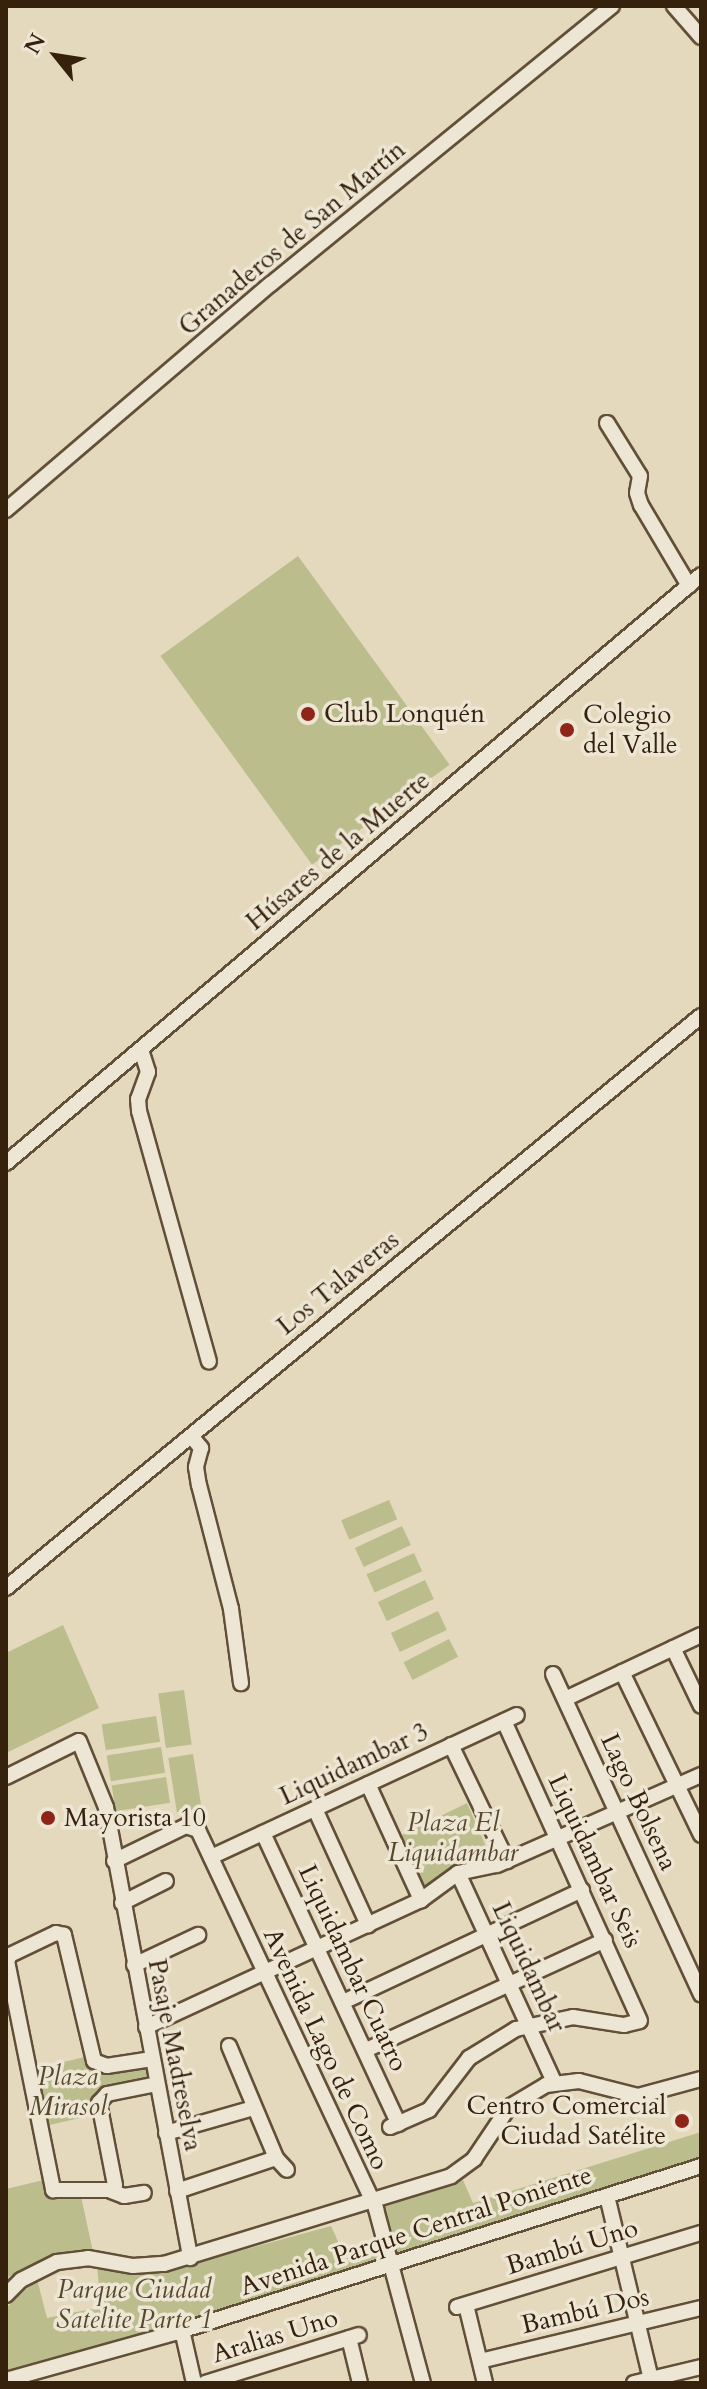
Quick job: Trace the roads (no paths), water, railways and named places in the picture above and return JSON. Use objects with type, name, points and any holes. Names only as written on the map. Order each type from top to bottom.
[{"type":"street","name":"Granaderos de San Martín","points":[[6,510],[271,284],[612,6]]},
{"type":"street","points":[[674,6],[701,37]]},
{"type":"street","points":[[607,423],[640,476],[637,493],[641,505],[689,586]]},
{"type":"street","name":"Húsares de la Muerte","points":[[6,1163],[701,575]]},
{"type":"street","name":"Los Talaveras","points":[[6,1588],[701,1016]]},
{"type":"street","points":[[141,1050],[148,1072],[138,1099],[139,1111],[209,1361]]},
{"type":"street","points":[[191,1436],[201,1448],[197,1476],[231,1609],[241,1683]]},
{"type":"street","points":[[565,1699],[701,1635]]},
{"type":"street","points":[[673,1648],[701,1706]]},
{"type":"street","points":[[622,1672],[701,1835]]},
{"type":"street","name":"Lago Bolsena","points":[[553,1674],[701,1994]]},
{"type":"street","name":"Liquidambar 3","points":[[211,1857],[510,1718]]},
{"type":"street","name":"Liquidambar Seis","points":[[510,1718],[557,1836],[640,2021]]},
{"type":"street","name":"Pasaje Madreselva","points":[[6,1777],[79,1741],[106,1807],[190,2258]]},
{"type":"street","points":[[451,1745],[507,1861]]},
{"type":"street","points":[[146,2027],[421,1900],[458,1873],[507,1861],[587,1823],[618,1815],[701,1775]]},
{"type":"street","points":[[368,1784],[421,1900]]},
{"type":"street","points":[[315,1809],[368,1925]]},
{"type":"street","name":"Avenida Lago de Como","points":[[114,1861],[189,1825],[196,1828],[371,2201],[393,2263],[423,2383]]},
{"type":"street","name":"Liquidambar Cuatro","points":[[263,1833],[366,2050],[394,2126],[429,2110],[456,2072],[478,2050],[529,2024]]},
{"type":"street","name":"Liquidambar","points":[[458,1873],[554,2082]]},
{"type":"street","points":[[122,1903],[166,1881]]},
{"type":"street","points":[[343,2002],[582,1890]]},
{"type":"street","points":[[144,2193],[124,2196],[111,2191],[53,2190],[8,1959],[11,1953],[56,1933],[64,1935],[94,2061],[107,2066],[152,2059]]},
{"type":"street","points":[[134,1965],[198,1935]]},
{"type":"street","points":[[366,2050],[605,1940]]},
{"type":"street","points":[[529,2024],[573,2017],[624,2025],[640,2021],[654,2028]]},
{"type":"street","points":[[229,2046],[253,2098],[254,2108],[277,2153],[276,2158],[287,2170]]},
{"type":"street","points":[[6,2295],[39,2270],[67,2260],[96,2259],[145,2266],[190,2258],[463,2169],[479,2154],[509,2107],[531,2091],[554,2082],[579,2081],[638,2096],[701,2079]]},
{"type":"street","points":[[111,2191],[115,2185],[100,2099],[107,2094],[157,2084]]},
{"type":"street","points":[[166,2133],[254,2108]]},
{"type":"street","points":[[177,2191],[276,2158]]},
{"type":"street","name":"Avenida Parque Central Poniente","points":[[6,2380],[33,2379],[701,2166]]},
{"type":"street","points":[[607,2196],[651,2381]]},
{"type":"street","name":"Bambú Uno","points":[[480,2361],[462,2306],[701,2233]]},
{"type":"street","name":"Bambú Dos","points":[[480,2361],[701,2308]]},
{"type":"street","points":[[182,2330],[194,2383]]},
{"type":"street","name":"Aralias Uno","points":[[205,2383],[354,2337],[360,2383]]},
{"type":"street","points":[[480,2361],[485,2383]]},
{"type":"street","points":[[634,2383],[701,2367]]},
{"type":"place","name":"Club Lonquén","points":[[308,714]]},
{"type":"place","name":"Colegio del Valle","points":[[567,730]]},
{"type":"place","name":"Mayorista 10","points":[[48,1818]]},
{"type":"place","name":"Centro Comercial Ciudad Satélite","points":[[682,2121]]},
{"type":"park label","name":"Plaza El Liquidambar","points":[[453,1838]]},
{"type":"park label","name":"Plaza Mirasol","points":[[68,2092]]},
{"type":"park label","name":"Parque Ciudad Satelite Parte 1","points":[[134,2305]]}]
